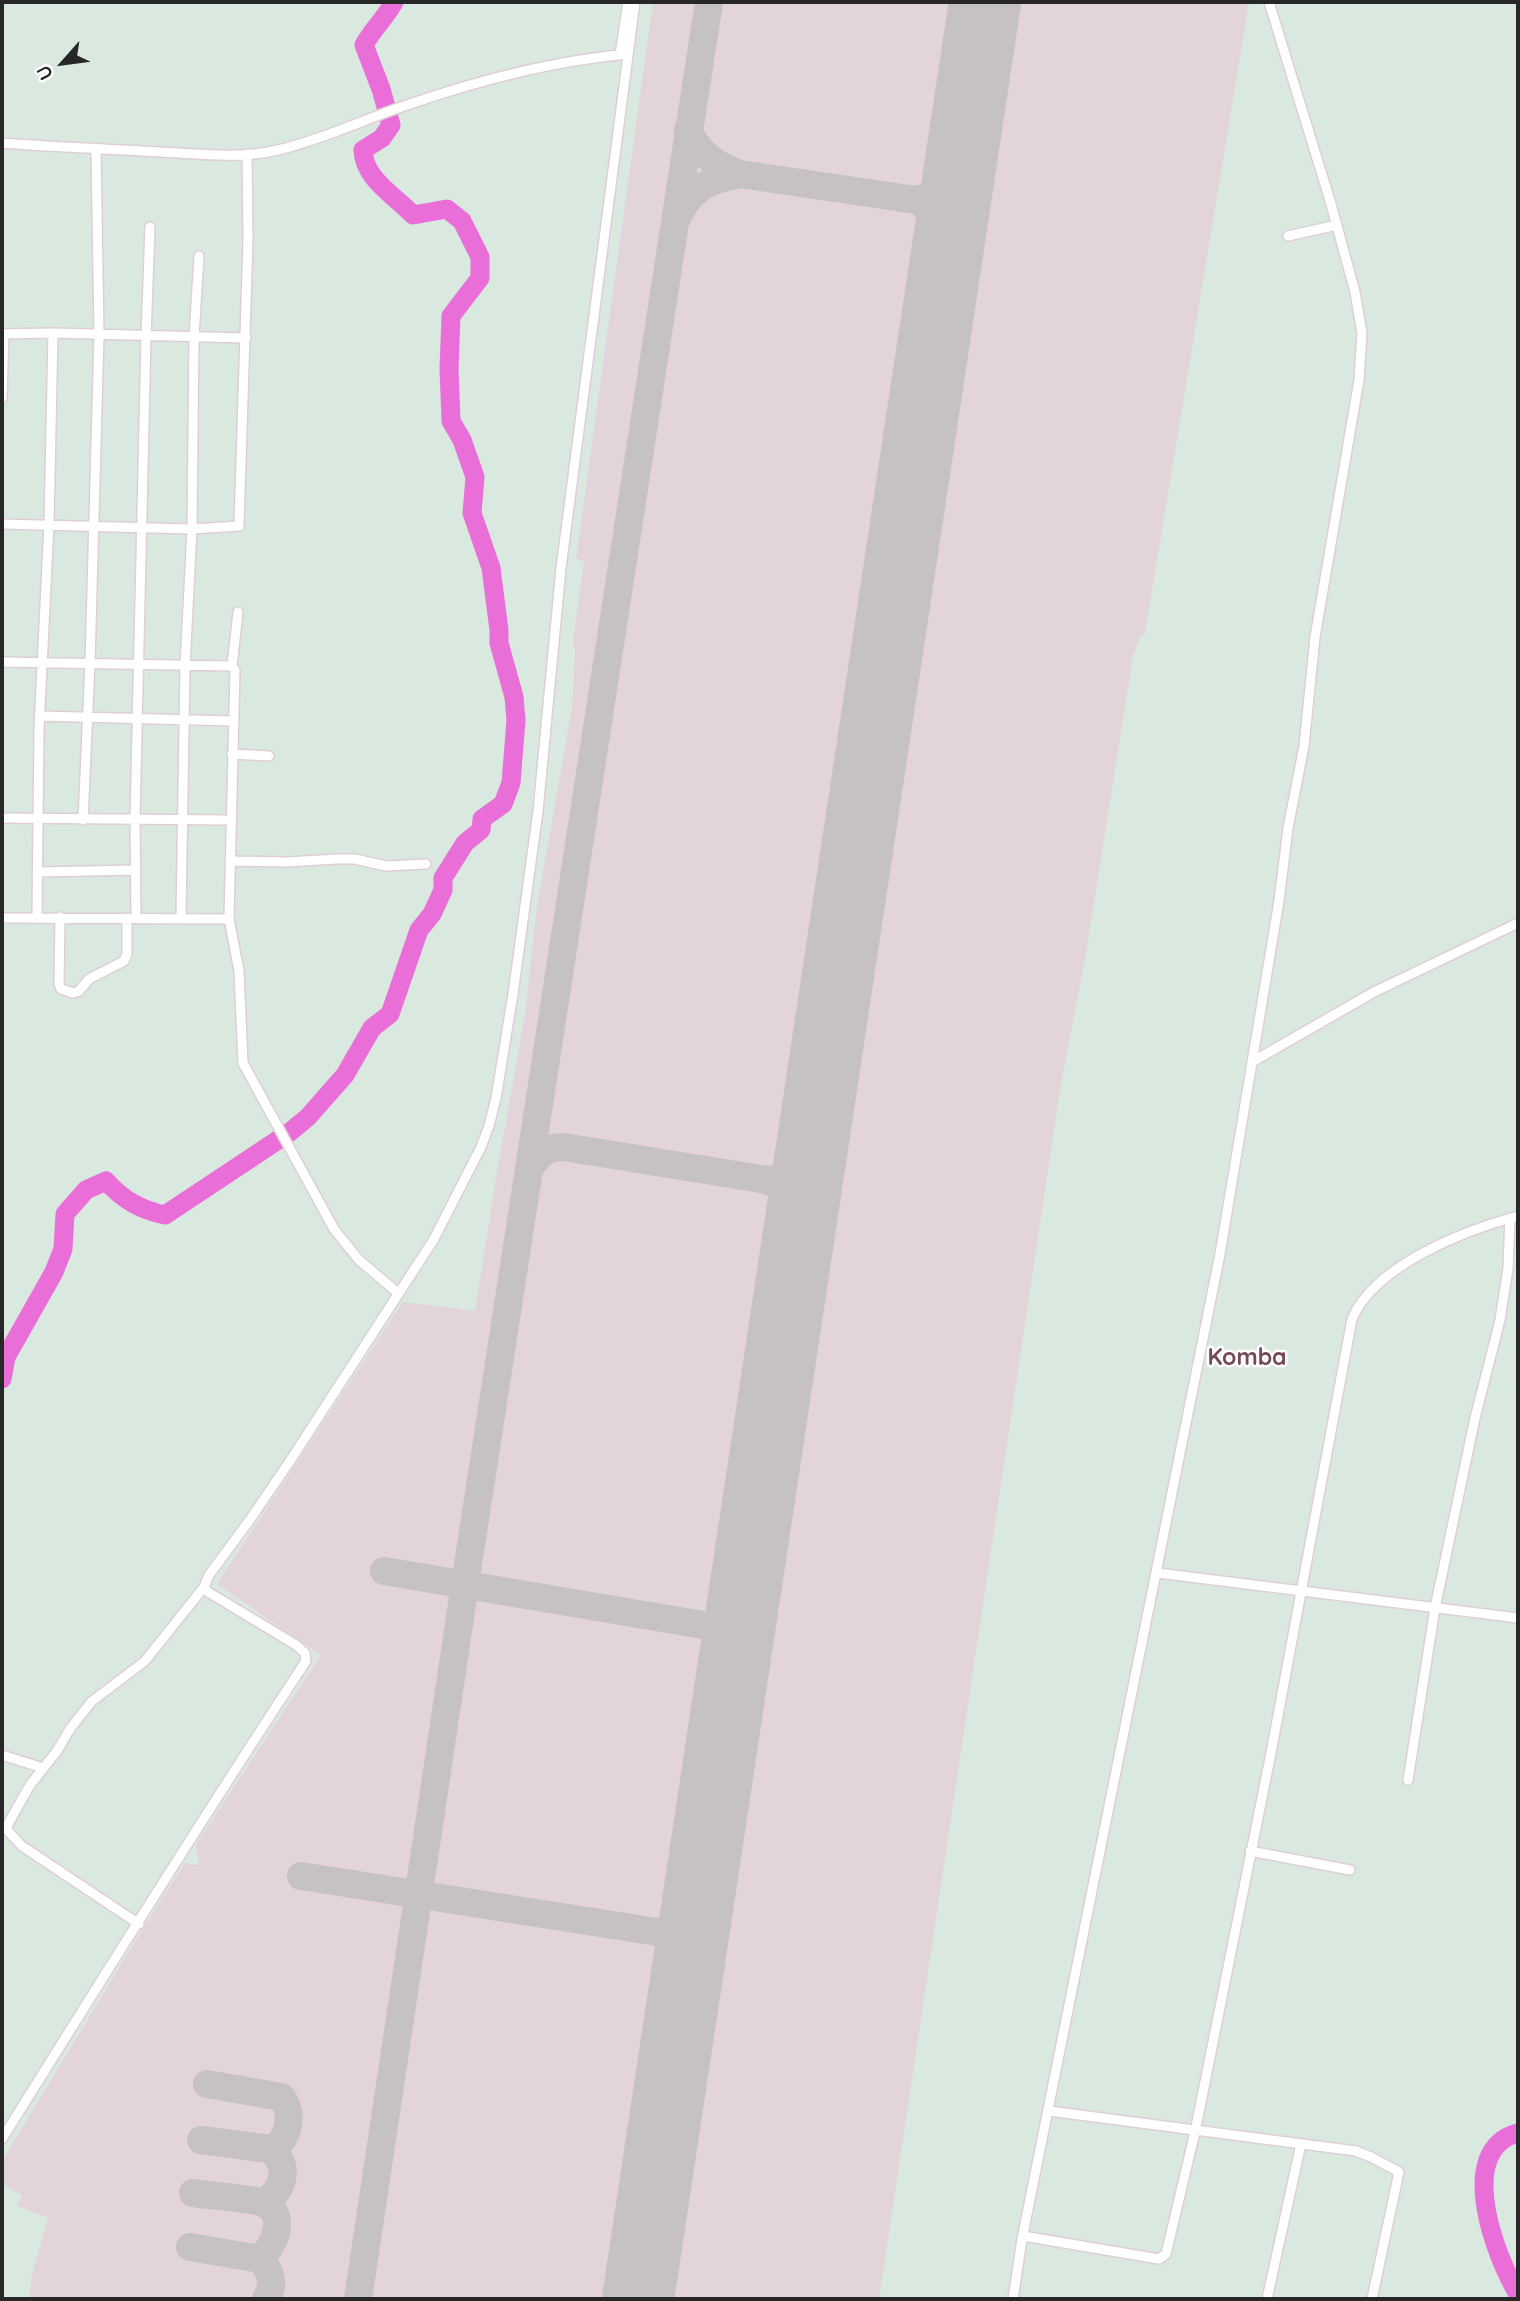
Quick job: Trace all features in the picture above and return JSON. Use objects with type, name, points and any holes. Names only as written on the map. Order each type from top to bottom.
[{"type":"street","points":[[139,1924],[22,1846],[7,1830],[8,1824],[23,1796],[58,1751],[90,1702],[145,1661],[204,1587],[209,1575],[249,1521],[366,1347],[434,1239],[481,1147],[496,1098],[538,811],[561,568],[628,2]]},
{"type":"street","points":[[623,54],[635,2]]},
{"type":"street","points":[[1013,2299],[1023,2236],[1220,1254],[1279,901],[1288,828],[1304,746],[1315,637],[1359,380],[1360,319],[1337,225],[1269,2]]},
{"type":"street","points":[[2,143],[247,154],[293,146],[407,105],[533,69],[623,54]]},
{"type":"street","points":[[83,820],[99,335],[96,149]]},
{"type":"street","points":[[2,524],[192,529],[239,526],[246,338],[247,154]]},
{"type":"street","points":[[1288,236],[1337,225]]},
{"type":"street","points":[[60,917],[61,989],[79,991],[89,979],[124,961],[132,918],[136,870],[135,819],[150,227]]},
{"type":"street","points":[[181,917],[184,666],[192,529],[194,337],[199,256]]},
{"type":"street","points":[[37,917],[41,662],[49,524],[53,333]]},
{"type":"street","points":[[2,398],[3,334],[246,338]]},
{"type":"street","points":[[238,612],[232,666],[235,670],[229,919],[239,971],[243,1063],[334,1229],[359,1260],[398,1293]]},
{"type":"street","points":[[2,662],[232,666]]},
{"type":"street","points":[[40,716],[233,721]]},
{"type":"street","points":[[232,754],[269,756]]},
{"type":"street","points":[[2,818],[231,820]]},
{"type":"street","points":[[230,861],[355,859],[386,866],[426,864]]},
{"type":"street","points":[[37,872],[136,870]]},
{"type":"street","points":[[2,918],[229,919]]},
{"type":"street","points":[[1252,1062],[1374,992],[1518,923]]},
{"type":"street","points":[[1023,2236],[1162,2258],[1166,2254],[1195,2132],[1302,1590],[1347,1336],[1359,1304],[1391,1273],[1453,1238],[1514,1217],[1500,1320],[1475,1418],[1435,1608],[1408,1780]]},
{"type":"street","points":[[1158,1573],[1518,1618]]},
{"type":"street","points":[[2,2139],[180,1855],[306,1661],[305,1653],[296,1645],[204,1587]]},
{"type":"street","points":[[2,1755],[43,1768]]},
{"type":"street","points":[[1250,1851],[1350,1870]]},
{"type":"street","points":[[1049,2111],[1356,2151],[1399,2172],[1372,2299]]},
{"type":"street","points":[[1266,2299],[1301,2144]]},
{"type":"shaded area","points":[[653,2],[1249,2],[1145,633],[1140,637],[1133,656],[1084,965],[1061,1083],[879,2299],[29,2299],[32,2274],[48,2218],[16,2205],[23,2196],[2,2183],[2,2161],[185,1863],[199,1865],[196,1845],[321,1655],[217,1584],[403,1302],[475,1311],[525,1015],[537,906],[572,708],[575,652],[573,641],[584,562],[576,559]]},
{"type":"waterway","points":[[2,1379],[6,1357],[54,1272],[63,1249],[65,1214],[86,1190],[106,1181],[133,1203],[165,1215],[290,1132],[308,1117],[345,1075],[372,1028],[390,1014],[419,930],[432,914],[443,890],[443,878],[465,843],[481,830],[482,819],[503,804],[511,783],[516,720],[514,697],[499,643],[491,568],[472,513],[475,477],[462,440],[451,421],[451,316],[480,278],[480,257],[462,221],[447,209],[413,215],[374,178],[363,150],[382,138],[391,125],[364,45],[394,2]]},
{"type":"waterway","points":[[1518,2133],[1499,2143],[1488,2160],[1484,2182],[1491,2232],[1518,2294]]},
{"type":"taxiway","points":[[358,2299],[465,1584],[709,2]]},
{"type":"taxiway","points":[[688,130],[697,146],[709,158],[740,174]]},
{"type":"taxiway","points":[[948,245],[946,231],[939,218],[916,200],[942,189],[960,169]]},
{"type":"taxiway","points":[[676,220],[687,200],[701,187],[718,179],[740,174],[916,200]]},
{"type":"taxiway","points":[[795,1259],[798,1220],[793,1199],[776,1184],[761,1179],[774,1180],[792,1176],[803,1165],[814,1136]]},
{"type":"taxiway","points":[[529,1169],[544,1152],[564,1147],[761,1179]]},
{"type":"taxiway","points":[[384,1571],[739,1631]]},
{"type":"taxiway","points":[[301,1876],[657,1932],[676,1928],[690,1916],[698,1904]]},
{"type":"taxiway","points":[[657,1932],[671,1940],[680,1951],[685,1965],[686,1981]]},
{"type":"taxiway","points":[[207,2084],[281,2097],[288,2110],[288,2126],[282,2140],[270,2149]]},
{"type":"taxiway","points":[[201,2140],[270,2149],[277,2156],[283,2170],[276,2191],[264,2203]]},
{"type":"taxiway","points":[[193,2193],[257,2201],[271,2208],[277,2222],[277,2230],[260,2259]]},
{"type":"taxiway","points":[[190,2247],[260,2259],[271,2278],[271,2288],[266,2299]]},
{"type":"runway","points":[[638,2299],[985,2]]},
{"type":"district","name":"Komba","points":[[1247,1358]]}]
